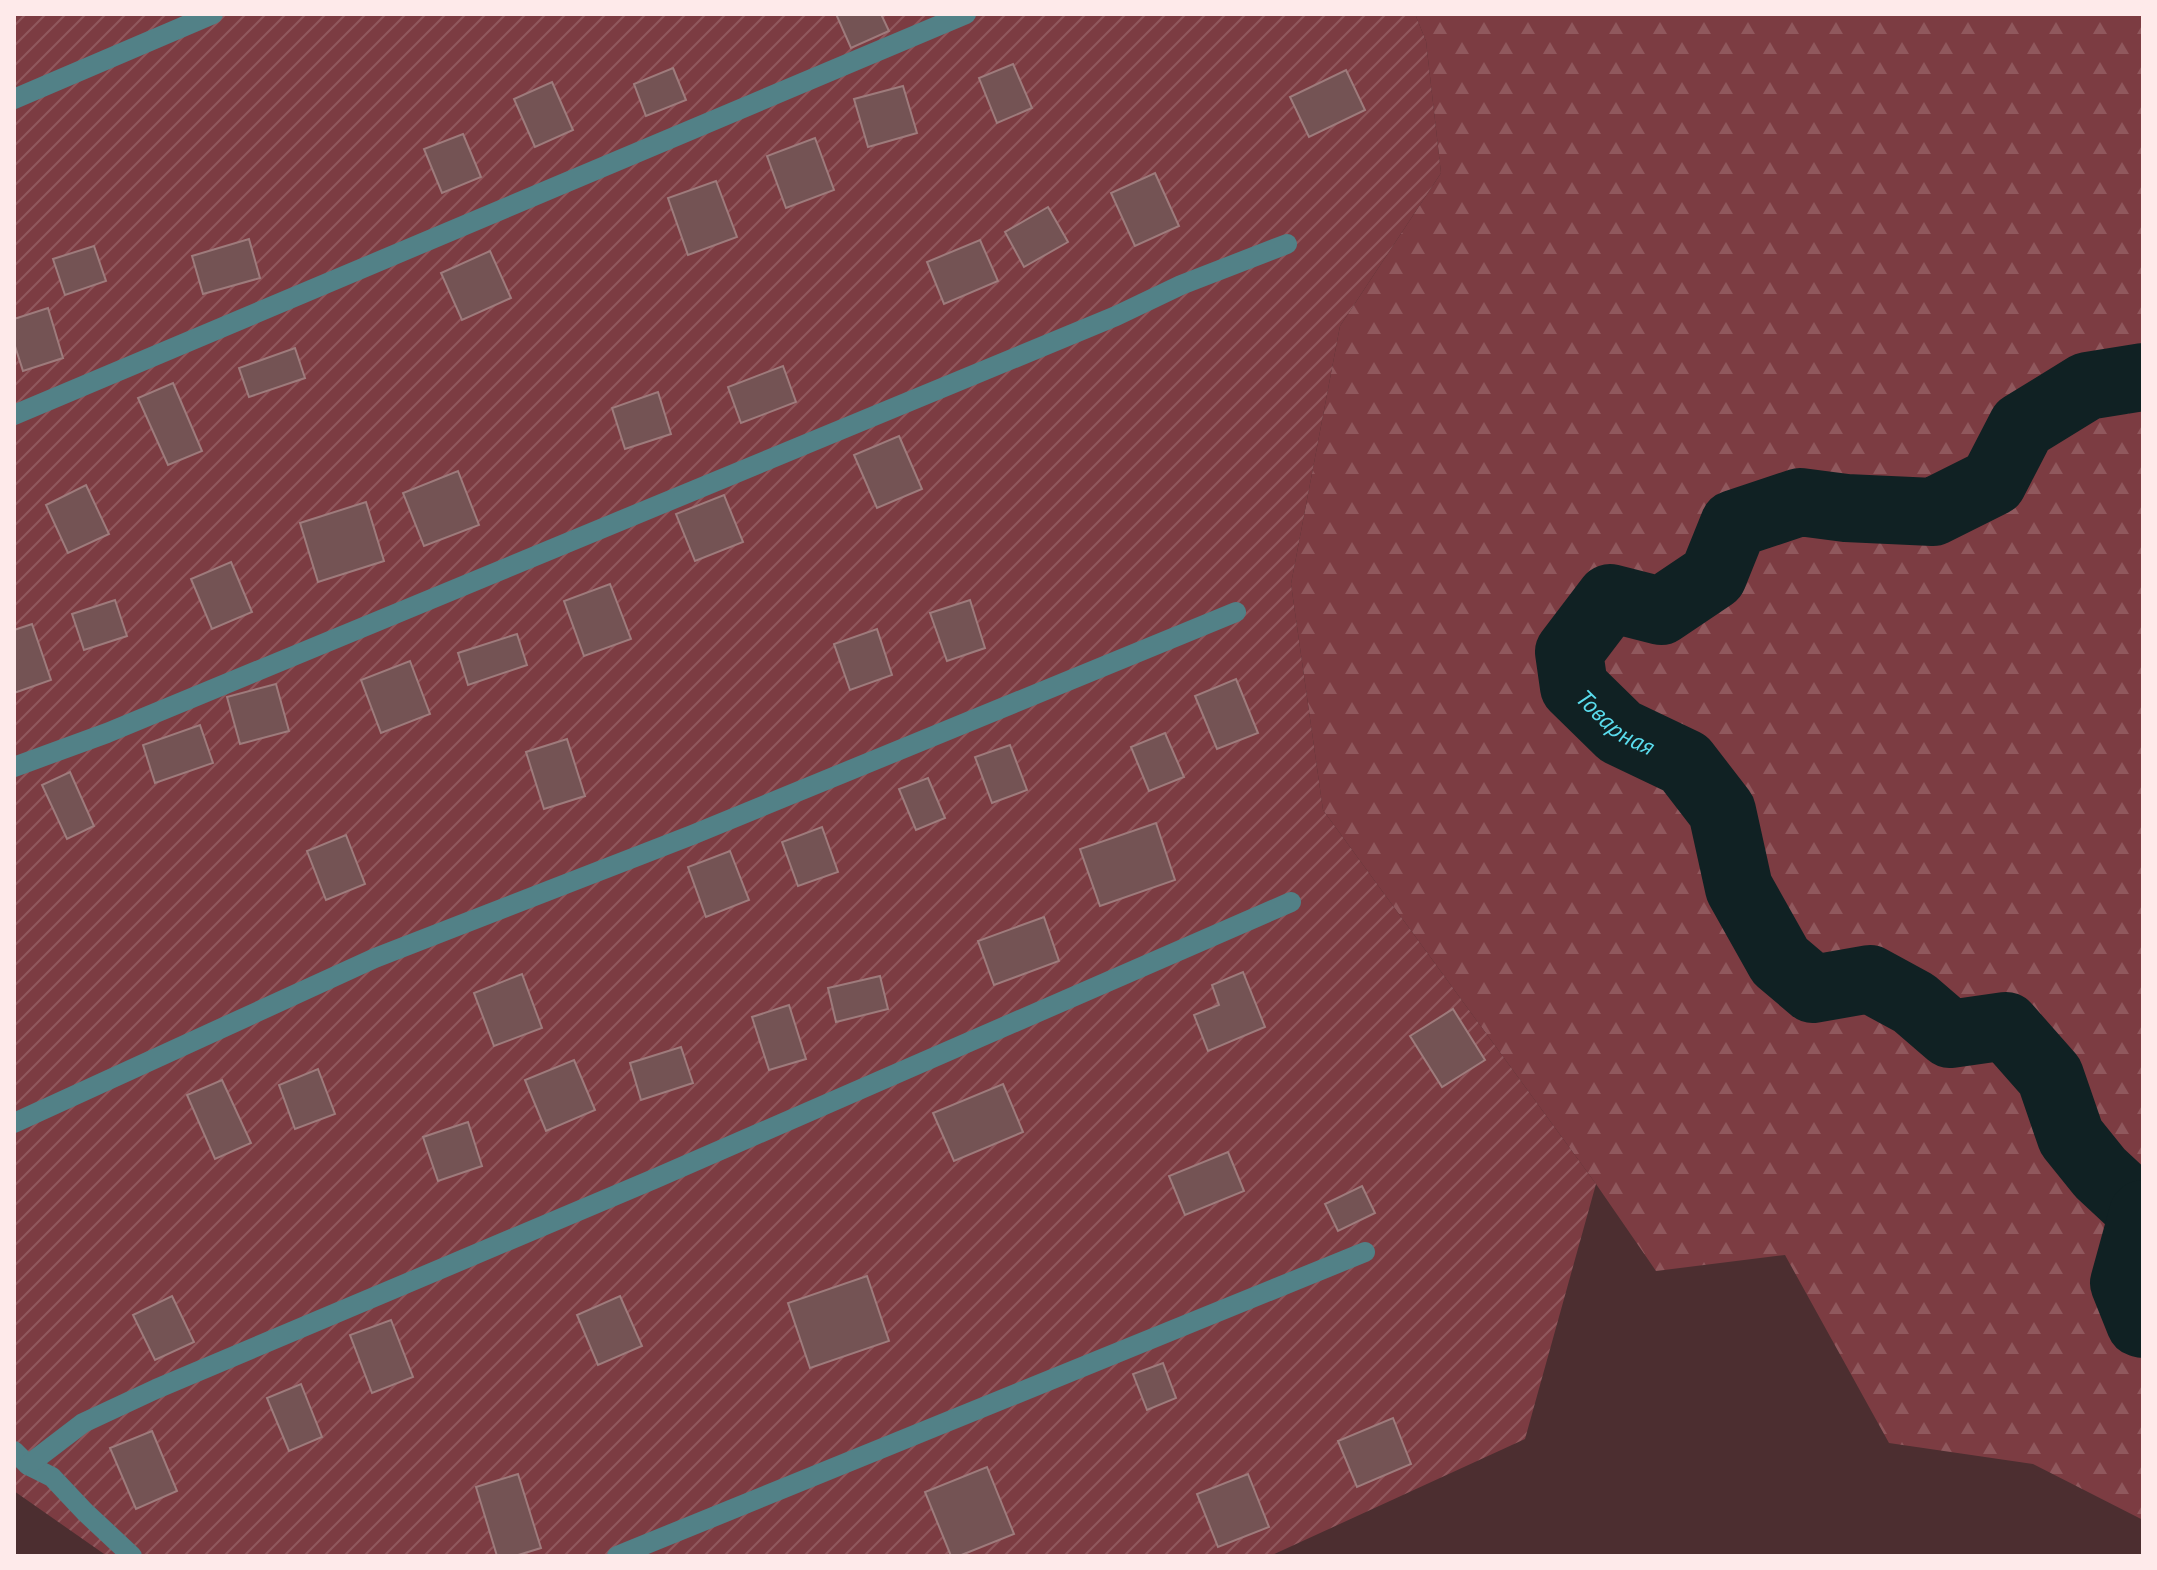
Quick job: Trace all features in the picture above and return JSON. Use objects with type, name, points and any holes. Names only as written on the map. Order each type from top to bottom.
[{"type":"street","points":[[14,99],[213,14]]},
{"type":"street","points":[[14,415],[966,14]]},
{"type":"street","points":[[14,767],[107,733],[1116,316],[1181,285],[1287,244]]},
{"type":"street","points":[[14,1123],[375,958],[692,835],[1236,612]]},
{"type":"street","points":[[132,1556],[52,1477],[21,1458],[83,1423],[156,1389],[669,1173],[1291,902]]},
{"type":"street","points":[[617,1556],[1365,1252]]},
{"type":"green space","points":[[14,14],[1415,14],[1426,41],[1441,173],[1340,326],[1291,584],[1323,810],[1596,1184],[1525,1439],[1270,1556],[107,1556],[14,1491]]},
{"type":"green space","points":[[1415,14],[2143,14],[2143,1520],[2033,1464],[1889,1443],[1785,1255],[1656,1271],[1323,810],[1291,584],[1340,326],[1441,173],[1426,41]]},
{"type":"building","points":[[836,14],[881,14],[889,31],[851,48]]},
{"type":"building","points":[[1013,64],[1032,108],[997,123],[979,78]]},
{"type":"building","points":[[673,68],[686,100],[646,116],[634,84]]},
{"type":"building","points":[[1346,70],[1365,110],[1309,137],[1290,97]]},
{"type":"building","points":[[552,82],[573,130],[535,147],[514,99]]},
{"type":"building","points":[[903,86],[917,133],[868,147],[854,99]]},
{"type":"building","points":[[463,134],[481,177],[442,193],[424,149]]},
{"type":"building","points":[[815,138],[834,190],[786,208],[767,156]]},
{"type":"building","points":[[1155,173],[1179,226],[1135,246],[1111,193]]},
{"type":"building","points":[[716,181],[737,237],[688,255],[668,198]]},
{"type":"building","points":[[1048,207],[1068,242],[1024,267],[1005,232]]},
{"type":"building","points":[[249,239],[260,278],[203,294],[192,256]]},
{"type":"building","points":[[980,240],[998,281],[944,304],[927,262]]},
{"type":"building","points":[[94,246],[106,281],[65,295],[53,259]]},
{"type":"building","points":[[490,251],[511,298],[462,320],[441,273]]},
{"type":"building","points":[[48,308],[63,358],[23,371],[14,343],[14,319]]},
{"type":"building","points":[[295,348],[305,378],[249,397],[239,368]]},
{"type":"building","points":[[783,366],[796,402],[741,423],[728,387]]},
{"type":"building","points":[[173,383],[202,451],[168,465],[138,398]]},
{"type":"building","points":[[658,392],[671,434],[625,449],[612,408]]},
{"type":"building","points":[[899,436],[922,489],[877,508],[854,455]]},
{"type":"building","points":[[458,471],[479,525],[424,546],[403,493]]},
{"type":"building","points":[[86,485],[109,534],[68,553],[46,505]]},
{"type":"building","points":[[724,495],[743,542],[695,561],[676,514]]},
{"type":"building","points":[[366,502],[384,561],[318,582],[300,523]]},
{"type":"building","points":[[231,562],[252,612],[212,629],[191,579]]},
{"type":"building","points":[[610,584],[631,639],[584,656],[564,601]]},
{"type":"building","points":[[115,600],[127,636],[84,650],[72,614]]},
{"type":"building","points":[[970,600],[985,648],[947,661],[930,613]]},
{"type":"building","points":[[32,624],[51,680],[14,693],[14,630]]},
{"type":"building","points":[[877,629],[892,675],[850,690],[834,644]]},
{"type":"building","points":[[517,634],[527,665],[468,685],[458,653]]},
{"type":"building","points":[[410,661],[430,714],[381,733],[361,680]]},
{"type":"building","points":[[1236,679],[1258,733],[1217,749],[1195,696]]},
{"type":"building","points":[[276,684],[289,731],[240,744],[227,697]]},
{"type":"building","points":[[200,725],[213,763],[155,783],[143,745]]},
{"type":"building","points":[[1165,733],[1184,777],[1149,791],[1131,747]]},
{"type":"building","points":[[567,739],[585,796],[544,809],[526,752]]},
{"type":"building","points":[[1010,745],[1027,790],[992,803],[975,757]]},
{"type":"building","points":[[70,772],[94,826],[67,839],[42,785]]},
{"type":"building","points":[[928,778],[945,818],[916,830],[899,789]]},
{"type":"building","points":[[1156,823],[1175,880],[1100,906],[1080,849]]},
{"type":"building","points":[[822,827],[838,872],[798,886],[782,842]]},
{"type":"building","points":[[346,835],[365,884],[326,900],[307,851]]},
{"type":"building","points":[[730,851],[749,900],[706,917],[688,867]]},
{"type":"building","points":[[1044,917],[1059,961],[994,985],[978,941]]},
{"type":"building","points":[[1243,972],[1265,1027],[1208,1051],[1194,1015],[1219,1005],[1212,985]]},
{"type":"building","points":[[522,974],[542,1028],[494,1046],[474,993]]},
{"type":"building","points":[[880,976],[888,1009],[836,1022],[828,988]]},
{"type":"building","points":[[789,1005],[806,1059],[769,1070],[752,1017]]},
{"type":"building","points":[[1453,1009],[1485,1060],[1442,1087],[1410,1036]]},
{"type":"building","points":[[681,1047],[693,1083],[641,1100],[630,1063]]},
{"type":"building","points":[[574,1060],[595,1110],[546,1131],[525,1080]]},
{"type":"building","points":[[318,1069],[335,1114],[295,1129],[279,1085]]},
{"type":"building","points":[[222,1080],[251,1143],[215,1159],[187,1095]]},
{"type":"building","points":[[1003,1084],[1023,1132],[954,1161],[933,1113]]},
{"type":"building","points":[[468,1122],[482,1166],[438,1181],[423,1137]]},
{"type":"building","points":[[1228,1152],[1244,1191],[1185,1215],[1169,1176]]},
{"type":"building","points":[[1362,1186],[1375,1213],[1338,1231],[1325,1204]]},
{"type":"building","points":[[867,1276],[889,1341],[810,1368],[788,1303]]},
{"type":"building","points":[[172,1296],[194,1342],[155,1360],[133,1315]]},
{"type":"building","points":[[620,1296],[642,1346],[598,1365],[577,1315]]},
{"type":"building","points":[[391,1320],[413,1377],[372,1393],[350,1335]]},
{"type":"building","points":[[1163,1363],[1176,1398],[1147,1410],[1133,1374]]},
{"type":"building","points":[[301,1384],[322,1437],[289,1451],[267,1398]]},
{"type":"building","points":[[1393,1418],[1411,1464],[1357,1487],[1338,1441]]},
{"type":"building","points":[[152,1431],[177,1491],[136,1509],[110,1448]]},
{"type":"building","points":[[987,1467],[1014,1534],[959,1556],[951,1556],[925,1492]]},
{"type":"building","points":[[518,1474],[541,1548],[515,1556],[497,1556],[476,1487]]},
{"type":"building","points":[[1248,1474],[1269,1527],[1218,1547],[1197,1494]]},
{"type":"waterway","name":"Товарная","points":[[2143,377],[2087,386],[2022,426],[1993,482],[1933,512],[1846,508],[1800,502],[1734,524],[1713,576],[1661,611],[1610,598],[1569,652],[1574,687],[1620,732],[1685,763],[1722,811],[1739,888],[1780,961],[1813,989],[1870,979],[1914,1003],[1950,1034],[2006,1026],[2050,1076],[2071,1137],[2100,1173],[2143,1213]]},
{"type":"waterway","name":"Товарная","points":[[2143,1214],[2124,1283],[2143,1324]]}]
